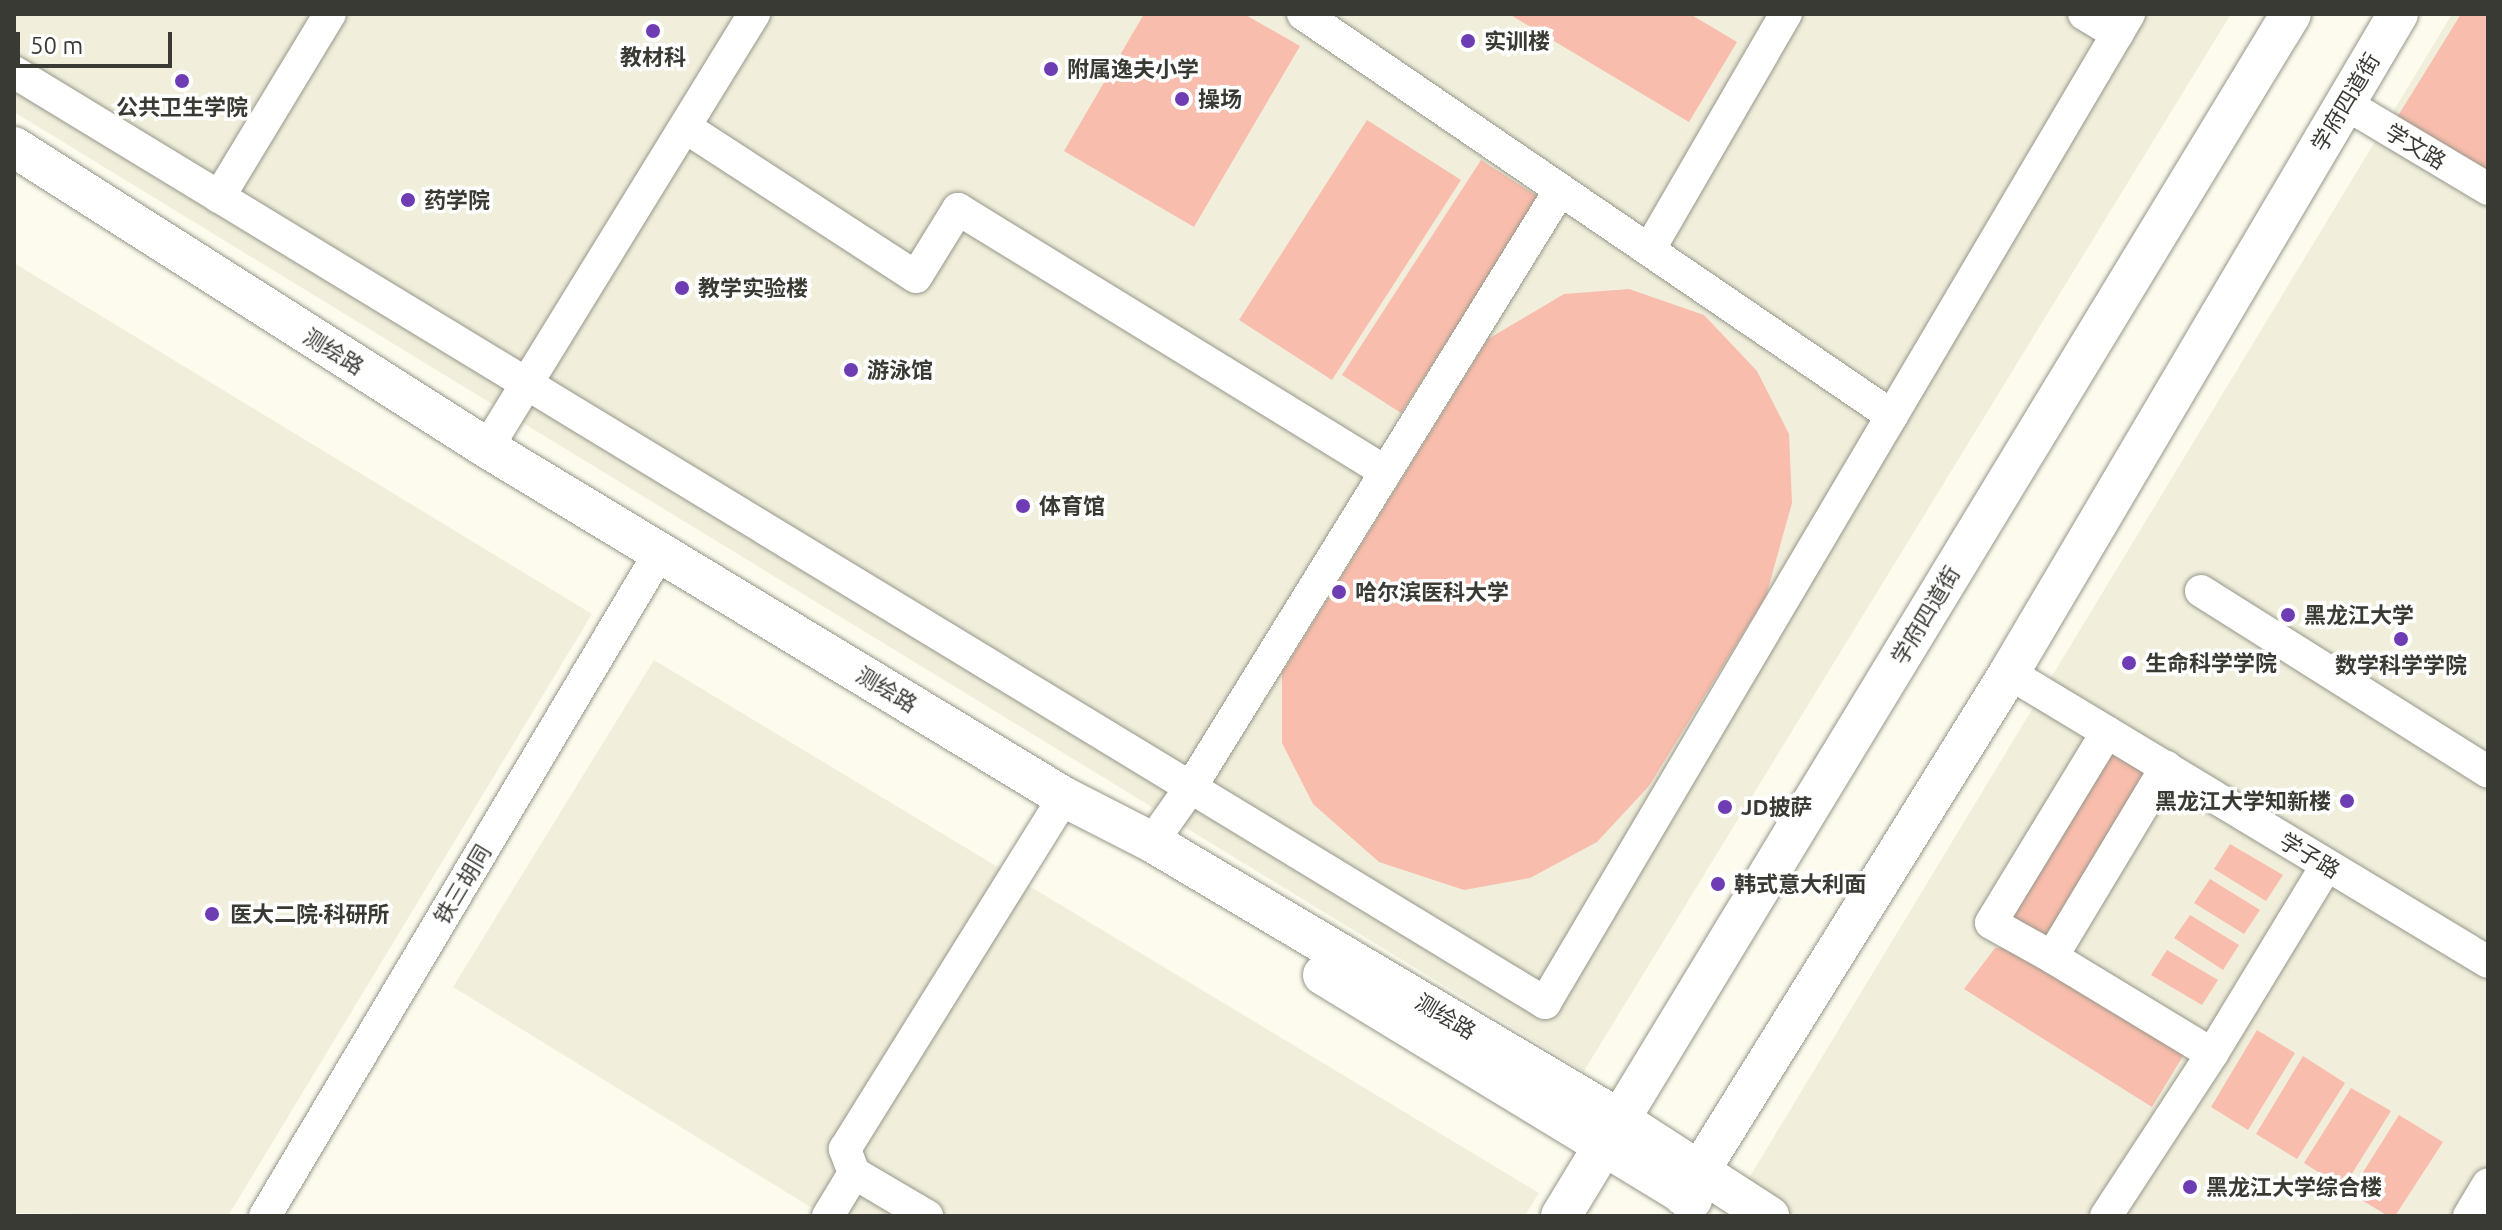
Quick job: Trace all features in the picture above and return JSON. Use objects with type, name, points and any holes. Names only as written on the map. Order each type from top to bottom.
[{"type":"main road","name":"学府四道街","points":[[1561,1216],[2291,14]]},
{"type":"main road","name":"学府四道街","points":[[1685,1194],[2009,673],[2398,14]]},
{"type":"main road","name":"测绘路","points":[[14,147],[656,558]]},
{"type":"main road","name":"测绘路","points":[[14,172],[1060,804],[1611,1132]]},
{"type":"main road","name":"测绘路","points":[[1060,804],[1152,842],[1611,1132],[1685,1194],[1720,1216]]},
{"type":"main road","name":"测绘路","points":[[1685,1194],[1769,1216]]},
{"type":"street","points":[[219,197],[330,14]]},
{"type":"street","points":[[487,448],[754,14]]},
{"type":"street","points":[[1303,14],[1892,416]]},
{"type":"street","points":[[1649,250],[1786,14]]},
{"type":"street","points":[[14,72],[1545,1003],[2123,24],[2084,14]]},
{"type":"street","name":"学文路","points":[[2344,103],[2488,189]]},
{"type":"street","points":[[685,127],[916,277],[958,209],[1386,472]]},
{"type":"street","points":[[1152,842],[1191,787],[1560,190]]},
{"type":"street","name":"铁三胡同","points":[[265,1216],[656,558]]},
{"type":"street","points":[[2201,591],[2488,772]]},
{"type":"street","name":"学子路","points":[[2009,673],[2488,962]]},
{"type":"street","points":[[2107,732],[1991,923],[2212,1054]]},
{"type":"street","points":[[2052,957],[2166,767]]},
{"type":"street","points":[[927,1216],[854,1173],[845,1149],[1060,804]]},
{"type":"street","points":[[2106,1216],[2212,1054],[2327,865]]},
{"type":"street","points":[[828,1216],[854,1173]]},
{"type":"street","points":[[2469,1216],[2488,1184]]},
{"type":"shaded area","name":"哈尔滨医科大学","points":[[14,14],[2231,14],[1584,1071],[14,112]]},
{"type":"shaded area","name":"操场","points":[[1144,14],[1244,14],[1300,46],[1194,227],[1064,151]]},
{"type":"shaded area","points":[[1509,14],[1690,14],[1737,42],[1689,122]]},
{"type":"shaded area","name":"黑龙江大学","points":[[2452,14],[2488,14],[2488,1216],[1726,1216]]},
{"type":"shaded area","points":[[2461,14],[2488,14],[2488,171],[2396,119]]},
{"type":"shaded area","points":[[1367,120],[1461,180],[1332,380],[1239,320]]},
{"type":"shaded area","points":[[1481,160],[1540,198],[1401,413],[1342,375]]},
{"type":"shaded area","name":"医大二院·科研所","points":[[14,263],[592,614],[228,1216],[14,1213]]},
{"type":"shaded area","points":[[1629,289],[1704,315],[1757,371],[1789,434],[1792,503],[1766,596],[1649,786],[1597,842],[1530,878],[1464,890],[1379,862],[1313,804],[1282,743],[1282,673],[1488,339],[1564,294]]},
{"type":"shaded area","points":[[654,660],[1539,1193],[1525,1216],[825,1216],[453,987]]},
{"type":"shaded area","points":[[2105,746],[2173,785],[2070,957],[2000,918]]},
{"type":"shaded area","points":[[2230,844],[2283,875],[2266,901],[2214,869]]},
{"type":"shaded area","points":[[2210,879],[2260,910],[2244,934],[2194,903]]},
{"type":"shaded area","points":[[2190,915],[2239,945],[2223,970],[2174,938]]},
{"type":"shaded area","points":[[2024,946],[2186,1051],[2152,1107],[1964,989],[1995,948]]},
{"type":"shaded area","points":[[2167,950],[2218,980],[2202,1005],[2151,975]]},
{"type":"shaded area","points":[[2257,1030],[2295,1053],[2248,1130],[2211,1107]]},
{"type":"shaded area","points":[[2303,1056],[2345,1083],[2297,1159],[2256,1134]]},
{"type":"shaded area","points":[[2351,1088],[2391,1111],[2343,1188],[2304,1163]]},
{"type":"shaded area","points":[[2399,1115],[2443,1142],[2395,1216],[2388,1216],[2350,1193]]},
{"type":"place","name":"教材科","points":[[653,31]]},
{"type":"place","name":"实训楼","points":[[1468,41]]},
{"type":"place","name":"附属逸夫小学","points":[[1051,69]]},
{"type":"place","name":"公共卫生学院","points":[[182,81]]},
{"type":"place","name":"操场","points":[[1182,99]]},
{"type":"place","name":"药学院","points":[[408,200]]},
{"type":"place","name":"教学实验楼","points":[[682,288]]},
{"type":"place","name":"游泳馆","points":[[851,370]]},
{"type":"place","name":"体育馆","points":[[1023,506]]},
{"type":"place","name":"哈尔滨医科大学","points":[[1339,592]]},
{"type":"place","name":"黑龙江大学","points":[[2288,615]]},
{"type":"place","name":"数学科学学院","points":[[2401,639]]},
{"type":"place","name":"生命科学学院","points":[[2129,663]]},
{"type":"place","name":"黑龙江大学知新楼","points":[[2347,801]]},
{"type":"place","name":"JD披萨","points":[[1725,807]]},
{"type":"place","name":"韩式意大利面","points":[[1718,884]]},
{"type":"place","name":"医大二院·科研所","points":[[212,914]]},
{"type":"place","name":"黑龙江大学综合楼","points":[[2190,1187]]}]
